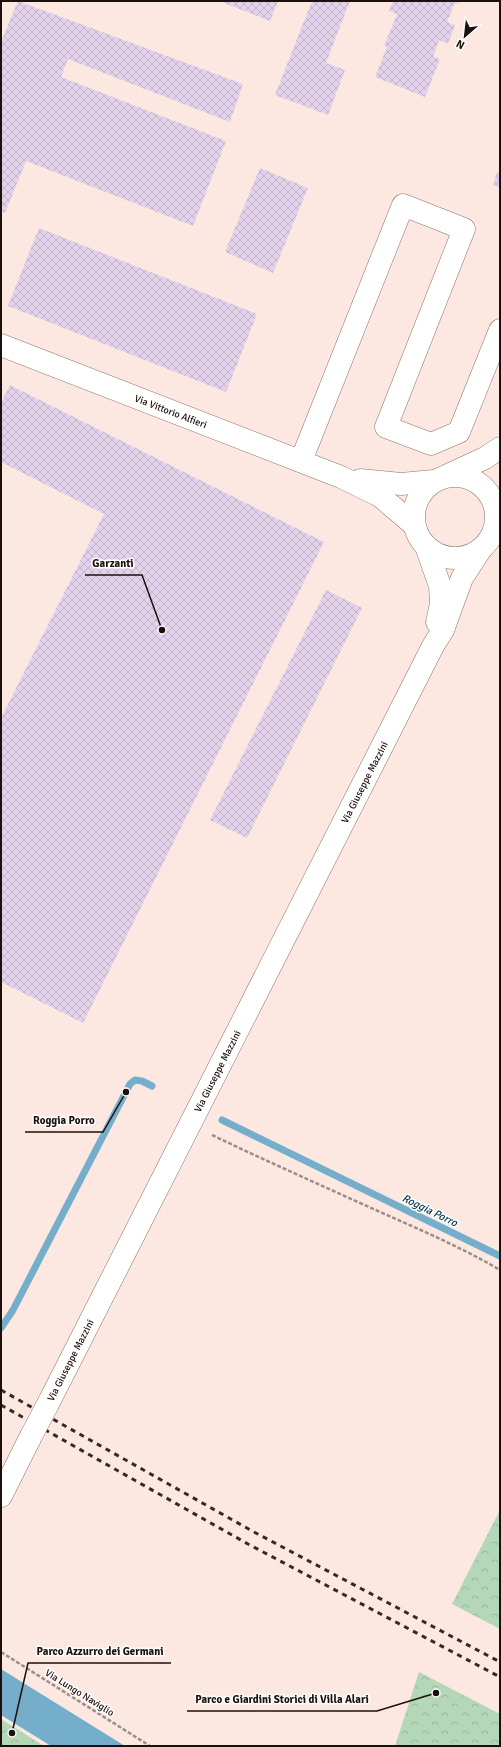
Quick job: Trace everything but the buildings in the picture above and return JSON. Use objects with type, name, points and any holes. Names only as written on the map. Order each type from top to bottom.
[{"type":"street","points":[[301,461],[403,205],[464,229],[386,427],[431,444],[459,432],[500,330]]},
{"type":"street","name":"Via Vittorio Alfieri","points":[[1,345],[341,477],[380,496],[414,524]]},
{"type":"street","points":[[414,524],[414,512],[417,500],[424,489],[440,479],[485,458],[500,448]]},
{"type":"street","name":"Via Giuseppe Mazzini","points":[[1,1496],[433,646],[443,630],[462,578],[491,536],[498,510],[482,486],[462,476],[440,479]]},
{"type":"street","name":"Via Vittorio Alfieri","points":[[341,477],[401,484],[440,479]]},
{"type":"street","name":"Via Giuseppe Mazzini","points":[[414,524],[418,536],[426,546],[437,554],[453,558],[466,556],[481,549]]},
{"type":"street","name":"Via Giuseppe Mazzini","points":[[426,546],[437,577],[441,595],[433,646]]},
{"type":"path","points":[[189,1125],[422,1229],[500,1270]]},
{"type":"path","name":"Via Lungo Naviglio","points":[[1,1652],[150,1746]]},
{"type":"green space","points":[[500,1510],[500,1629],[452,1604]]},
{"type":"green space","points":[[419,1672],[500,1714],[500,1746],[395,1746]]},
{"type":"green space","points":[[1,1719],[44,1746],[1,1746]]},
{"type":"water","points":[[1,1669],[125,1746],[51,1746],[1,1715]]},
{"type":"waterway","name":"Roggia Porro","points":[[1,1328],[13,1310],[130,1084],[135,1080],[142,1081],[152,1086]]},
{"type":"waterway","name":"Roggia Porro","points":[[222,1120],[500,1256]]},
{"type":"railway","points":[[1,1390],[254,1532],[500,1662]]},
{"type":"railway","points":[[1,1405],[248,1544],[500,1677]]},
{"type":"place","name":"Garzanti","points":[[162,630]]},
{"type":"place","name":"Roggia Porro","points":[[126,1092]]},
{"type":"place","name":"Parco e Giardini Storici di Villa Alari","points":[[436,1693]]},
{"type":"place","name":"Parco Azzurro dei Germani","points":[[12,1733]]}]
